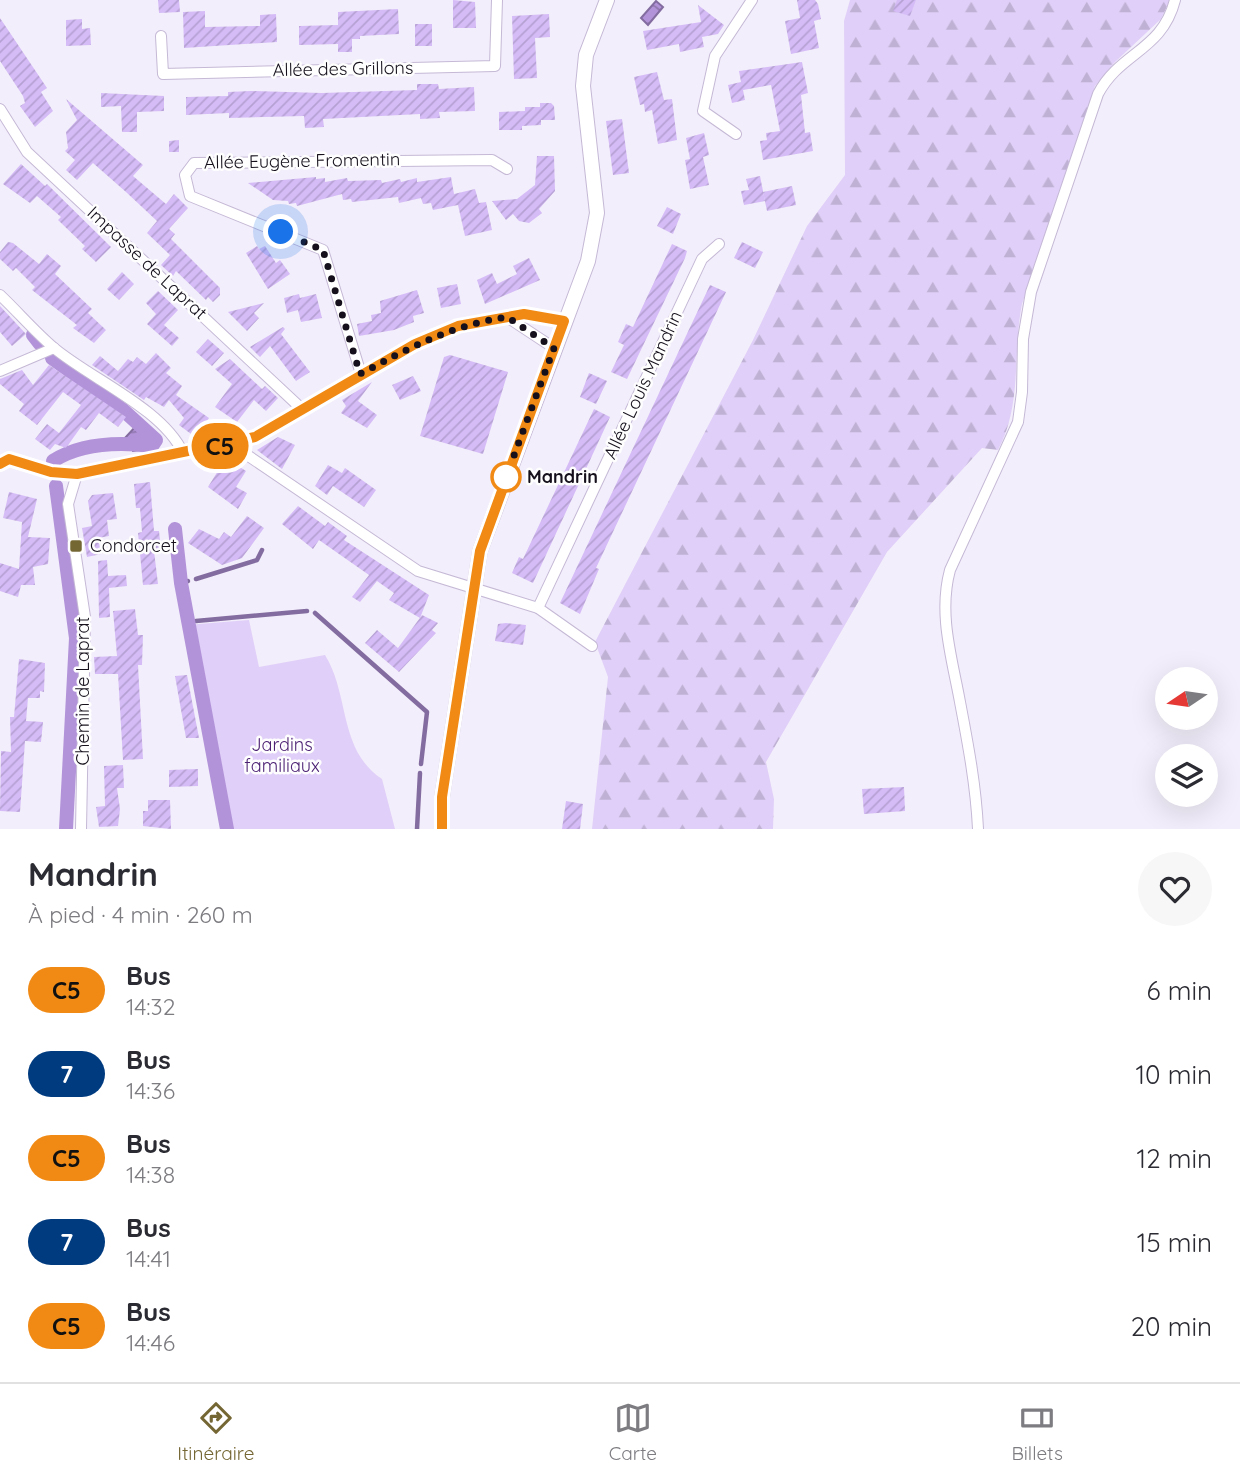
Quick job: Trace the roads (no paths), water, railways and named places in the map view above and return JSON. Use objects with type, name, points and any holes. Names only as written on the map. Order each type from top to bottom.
[{"type":"main road","points":[[442,829],[442,797],[480,551],[588,261],[596,224],[596,183],[583,86],[586,55],[602,2]]},
{"type":"street","name":"Allée des Grillons","points":[[161,36],[163,74],[495,66],[497,0]]},
{"type":"street","points":[[736,134],[703,111],[715,56],[752,0]]},
{"type":"street","points":[[978,829],[968,746],[945,621],[945,586],[1018,422],[1022,392],[1023,339],[1031,292],[1098,94],[1106,78],[1161,34],[1170,18],[1175,0]]},
{"type":"street","name":"Impasse de Laprat","points":[[0,109],[27,152],[303,410]]},
{"type":"street","name":"Allée Eugène Fromentin","points":[[360,374],[323,250],[190,196],[185,176],[194,163],[492,160],[508,169]]},
{"type":"street","name":"Allée Louis Mandrin","points":[[538,608],[702,259],[719,244]]},
{"type":"street","points":[[0,295],[54,348],[151,416],[179,445],[183,453]]},
{"type":"street","points":[[0,464],[9,459],[57,473],[77,474],[240,442],[270,430],[360,374],[458,326],[524,314],[564,321]]},
{"type":"street","points":[[507,317],[554,348]]},
{"type":"street","points":[[0,370],[54,348]]},
{"type":"street","points":[[240,442],[247,455],[418,571],[538,608],[592,646]]},
{"type":"street","name":"Chemin de Laprat","points":[[77,474],[68,504],[85,617],[81,829]]},
{"type":"water","points":[[656,1],[663,7],[648,25],[641,18]]},
{"type":"water","points":[[137,425],[154,440],[154,448],[133,451],[131,445],[126,446],[124,439]]},
{"type":"waterway","points":[[33,335],[40,344]]},
{"type":"waterway","points":[[52,358],[123,410],[156,440],[152,446],[114,444],[88,447],[53,461]]},
{"type":"waterway","points":[[56,486],[76,638],[66,829]]},
{"type":"waterway","points":[[175,529],[181,583],[227,829]]},
{"type":"waterway","points":[[196,579],[257,560],[262,550]]},
{"type":"waterway","points":[[181,583],[188,581]]},
{"type":"waterway","points":[[196,621],[307,611]]},
{"type":"waterway","points":[[315,613],[427,712],[421,764]]},
{"type":"waterway","points":[[417,829],[420,773]]},
{"type":"place","name":"Mandrin","points":[[506,477]]},
{"type":"place","name":"Condorcet","points":[[76,546]]},
{"type":"park label","name":"Jardins familiaux","points":[[282,755]]}]
